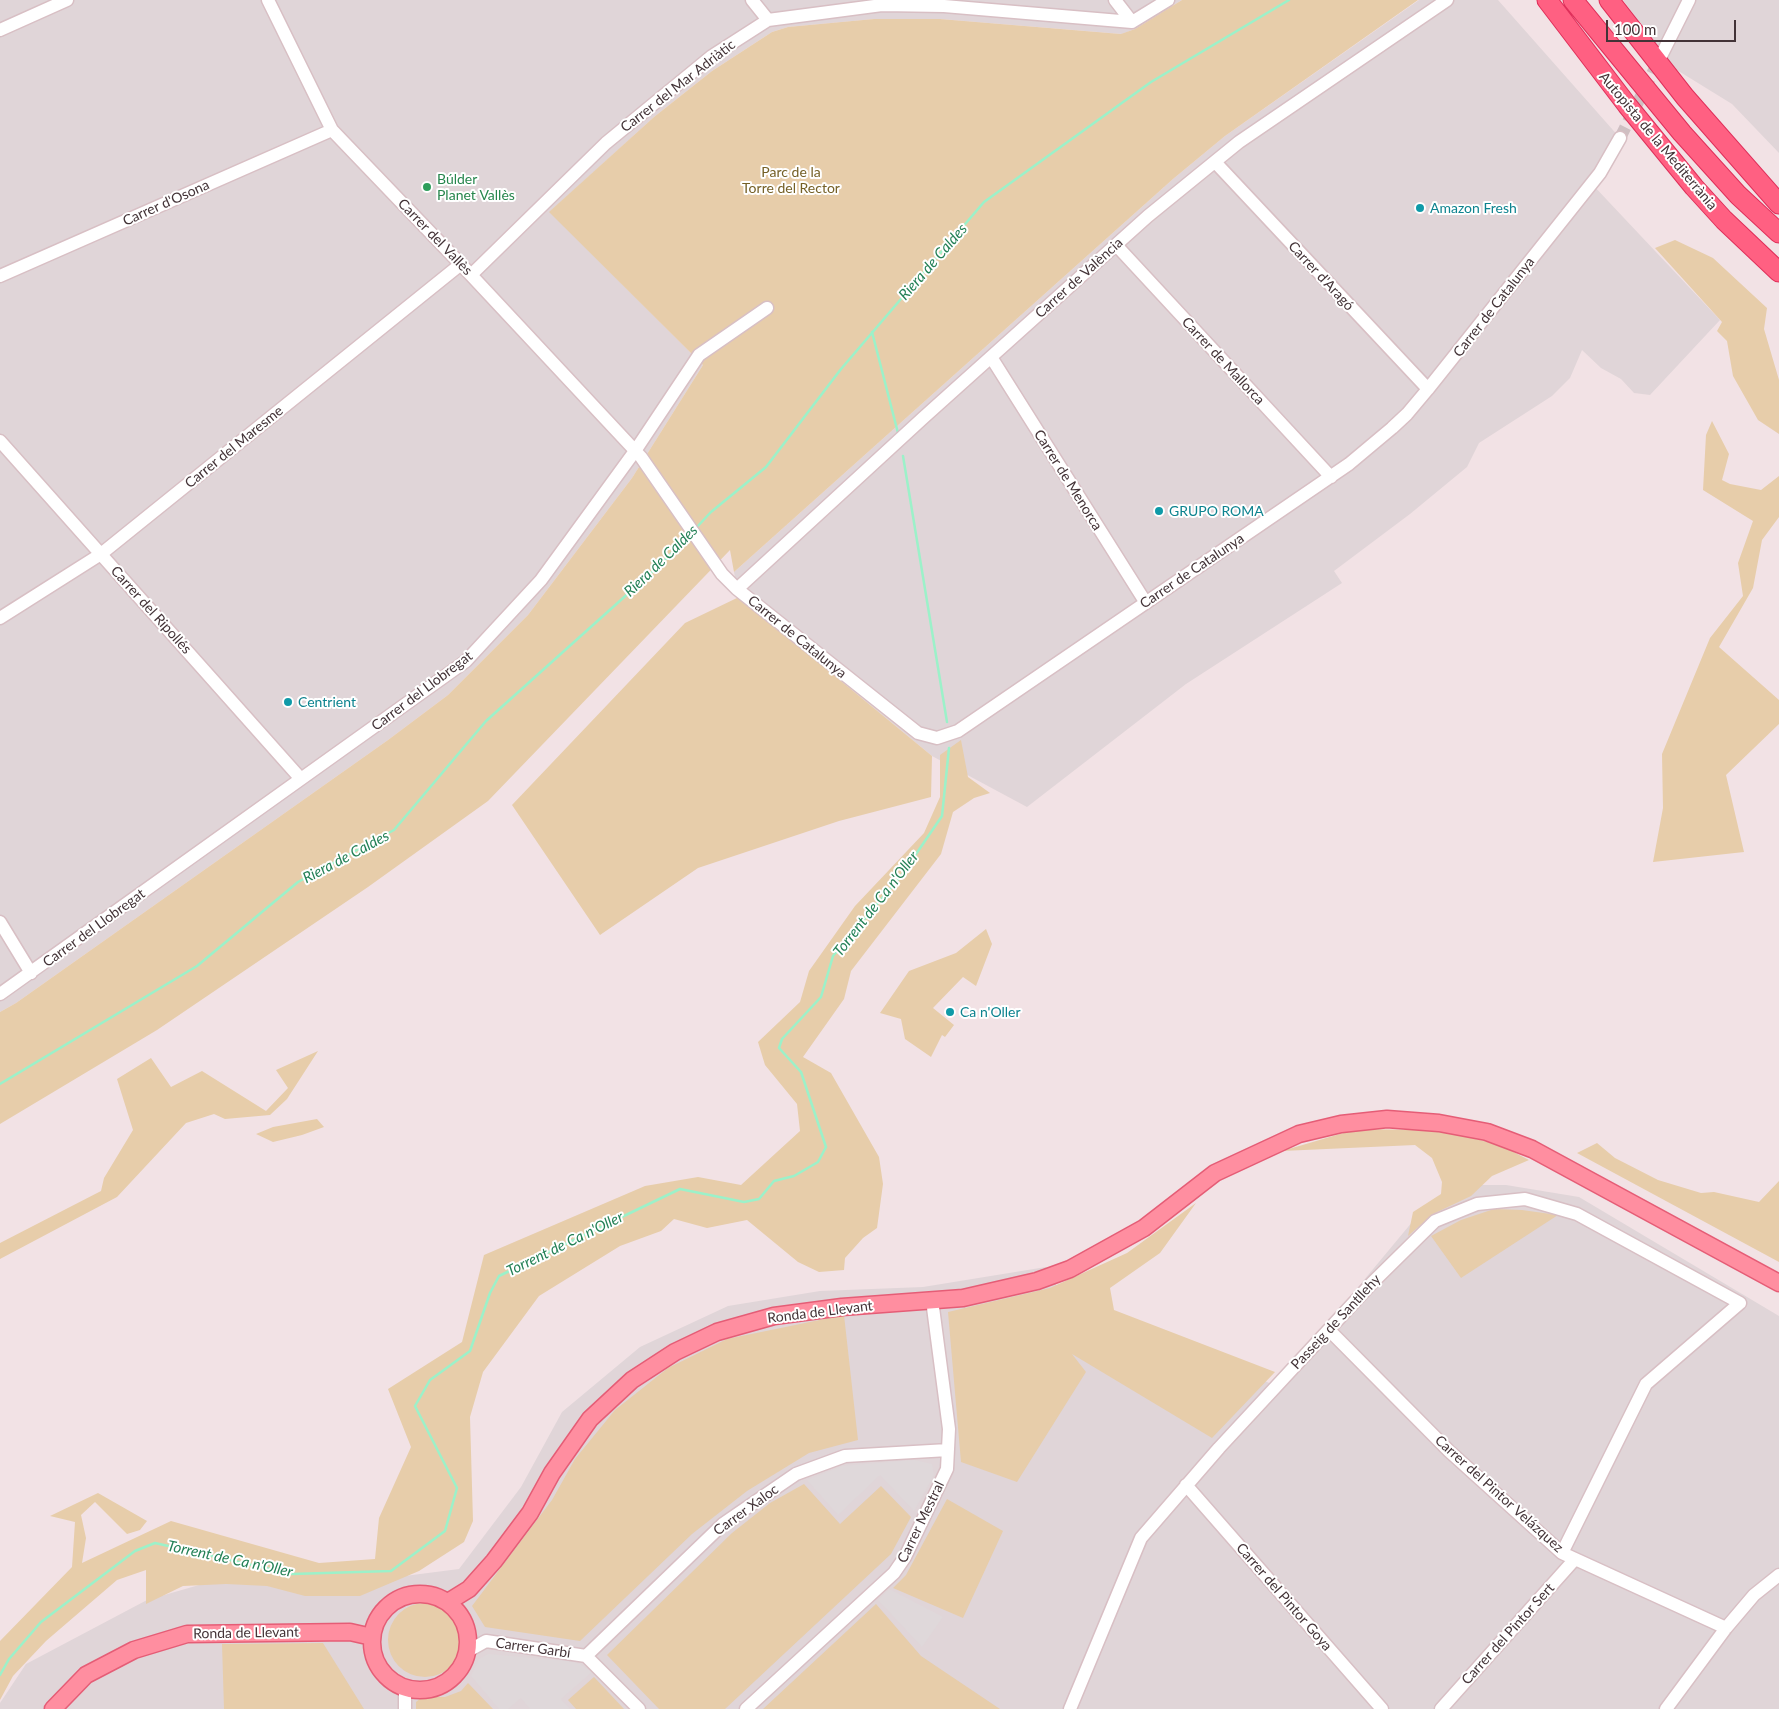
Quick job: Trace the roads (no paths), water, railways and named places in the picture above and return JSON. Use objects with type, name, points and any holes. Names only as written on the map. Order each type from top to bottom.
[{"type":"highway","name":"Autopista de la Mediterrània","points":[[1547,0],[1627,105],[1694,187],[1724,220],[1779,272]]},
{"type":"highway","name":"Autopista de la Mediterrània","points":[[1573,0],[1682,133],[1738,195],[1779,233]]},
{"type":"highway","points":[[1609,0],[1685,97],[1779,204]]},
{"type":"highway","points":[[1728,148],[1779,195]]},
{"type":"main road","name":"Ronda de Llevant","points":[[448,1602],[469,1589],[494,1561],[530,1513],[552,1473],[590,1419],[632,1380],[675,1352],[717,1332],[774,1316],[842,1307],[963,1298],[1037,1281],[1070,1269],[1144,1228],[1216,1173],[1299,1134],[1340,1124],[1387,1119],[1440,1123],[1487,1132],[1532,1150],[1779,1283]]},
{"type":"main road","points":[[411,1594],[436,1596],[448,1602],[460,1614],[468,1634],[468,1650],[456,1674],[447,1682],[427,1690],[405,1688],[391,1680],[379,1668],[373,1654],[372,1637],[381,1613],[395,1600],[411,1594]]},
{"type":"main road","name":"Ronda de Llevant","points":[[53,1709],[86,1675],[134,1650],[187,1634],[350,1632],[372,1637]]},
{"type":"street","points":[[0,30],[67,0]]},
{"type":"street","name":"Carrer del Vallès","points":[[268,0],[332,130],[461,264],[635,450],[670,496]]},
{"type":"street","points":[[752,0],[768,20]]},
{"type":"street","points":[[1115,0],[1132,22],[1168,0]]},
{"type":"street","name":"Carrer de València","points":[[737,589],[1116,245],[1214,162],[1239,142],[1447,0]]},
{"type":"street","points":[[1662,54],[1689,0]]},
{"type":"street","name":"Carrer del Mar Adriàtic","points":[[471,275],[606,143],[712,56],[768,20],[882,5],[944,6],[1132,22]]},
{"type":"street","name":"Carrer d'Osona","points":[[0,276],[332,130]]},
{"type":"street","name":"Carrer de Catalunya","points":[[670,496],[722,574],[737,589],[918,733],[937,738],[958,731],[1350,464],[1407,414],[1600,173],[1620,138]]},
{"type":"street","name":"Carrer d'Aragó","points":[[1214,162],[1428,389]]},
{"type":"street","name":"Carrer de Mallorca","points":[[1116,245],[1331,477]]},
{"type":"street","name":"Carrer del Maresme","points":[[0,618],[102,554],[461,264]]},
{"type":"street","name":"Carrer del Llobregat","points":[[0,994],[466,661],[541,580],[635,450],[699,355],[767,308]]},
{"type":"street","name":"Carrer de Menorca","points":[[991,358],[1146,603]]},
{"type":"street","name":"Carrer del Ripollés","points":[[0,442],[301,779]]},
{"type":"street","points":[[0,922],[31,973]]},
{"type":"street","name":"Passeig de Santllehy","points":[[1070,1709],[1141,1538],[1186,1485],[1329,1330],[1434,1220],[1477,1204],[1525,1199],[1577,1214],[1740,1303],[1646,1384],[1562,1553]]},
{"type":"street","name":"Carrer Mestral","points":[[746,1709],[894,1573],[905,1557],[947,1469],[949,1430],[932,1300]]},
{"type":"street","name":"Carrer del Pintor Velázquez","points":[[1329,1330],[1449,1451],[1562,1553],[1726,1628]]},
{"type":"street","name":"Carrer Xaloc","points":[[586,1656],[723,1524],[796,1474],[845,1456],[948,1450]]},
{"type":"street","name":"Carrer del Pintor Goya","points":[[1186,1485],[1382,1709]]},
{"type":"street","name":"Carrer del Pintor Sert","points":[[1441,1709],[1575,1559]]},
{"type":"street","points":[[1666,1709],[1726,1628],[1754,1595],[1779,1575]]},
{"type":"street","name":"Carrer Garbí","points":[[468,1650],[486,1641],[586,1656],[639,1709]]},
{"type":"street","points":[[405,1688],[405,1709]]},
{"type":"waterway","name":"Riera de Caldes","points":[[696,528],[711,512],[766,467],[841,369],[984,202],[1151,82],[1289,0]]},
{"type":"waterway","name":"Torrent de Ca n'Oller","points":[[872,332],[898,433]]},
{"type":"waterway","name":"Torrent de Ca n'Oller","points":[[903,456],[947,722]]},
{"type":"waterway","name":"Riera de Caldes","points":[[0,1084],[197,966],[298,882],[394,830],[486,721],[661,564],[689,535]]},
{"type":"waterway","name":"Torrent de Ca n'Oller","points":[[0,1675],[9,1659],[41,1622],[135,1551],[155,1543],[292,1574],[391,1571],[445,1531],[457,1488],[415,1406],[430,1380],[470,1351],[490,1293],[499,1276],[680,1189],[744,1202],[759,1199],[774,1181],[794,1176],[818,1162],[826,1147],[801,1072],[779,1048],[782,1039],[821,997],[833,956],[901,876],[942,816],[949,748]]},
{"type":"tunnel","points":[[1620,138],[1661,56]]},
{"type":"place","name":"Búlder Planet Vallès","points":[[427,187]]},
{"type":"place","name":"Amazon Fresh","points":[[1420,208]]},
{"type":"place","name":"GRUPO ROMA","points":[[1159,511]]},
{"type":"place","name":"Centrient","points":[[288,702]]},
{"type":"place","name":"Ca n'Oller","points":[[950,1012]]},
{"type":"park label","name":"Parc de la Torre del Rector","points":[[791,180]]}]
